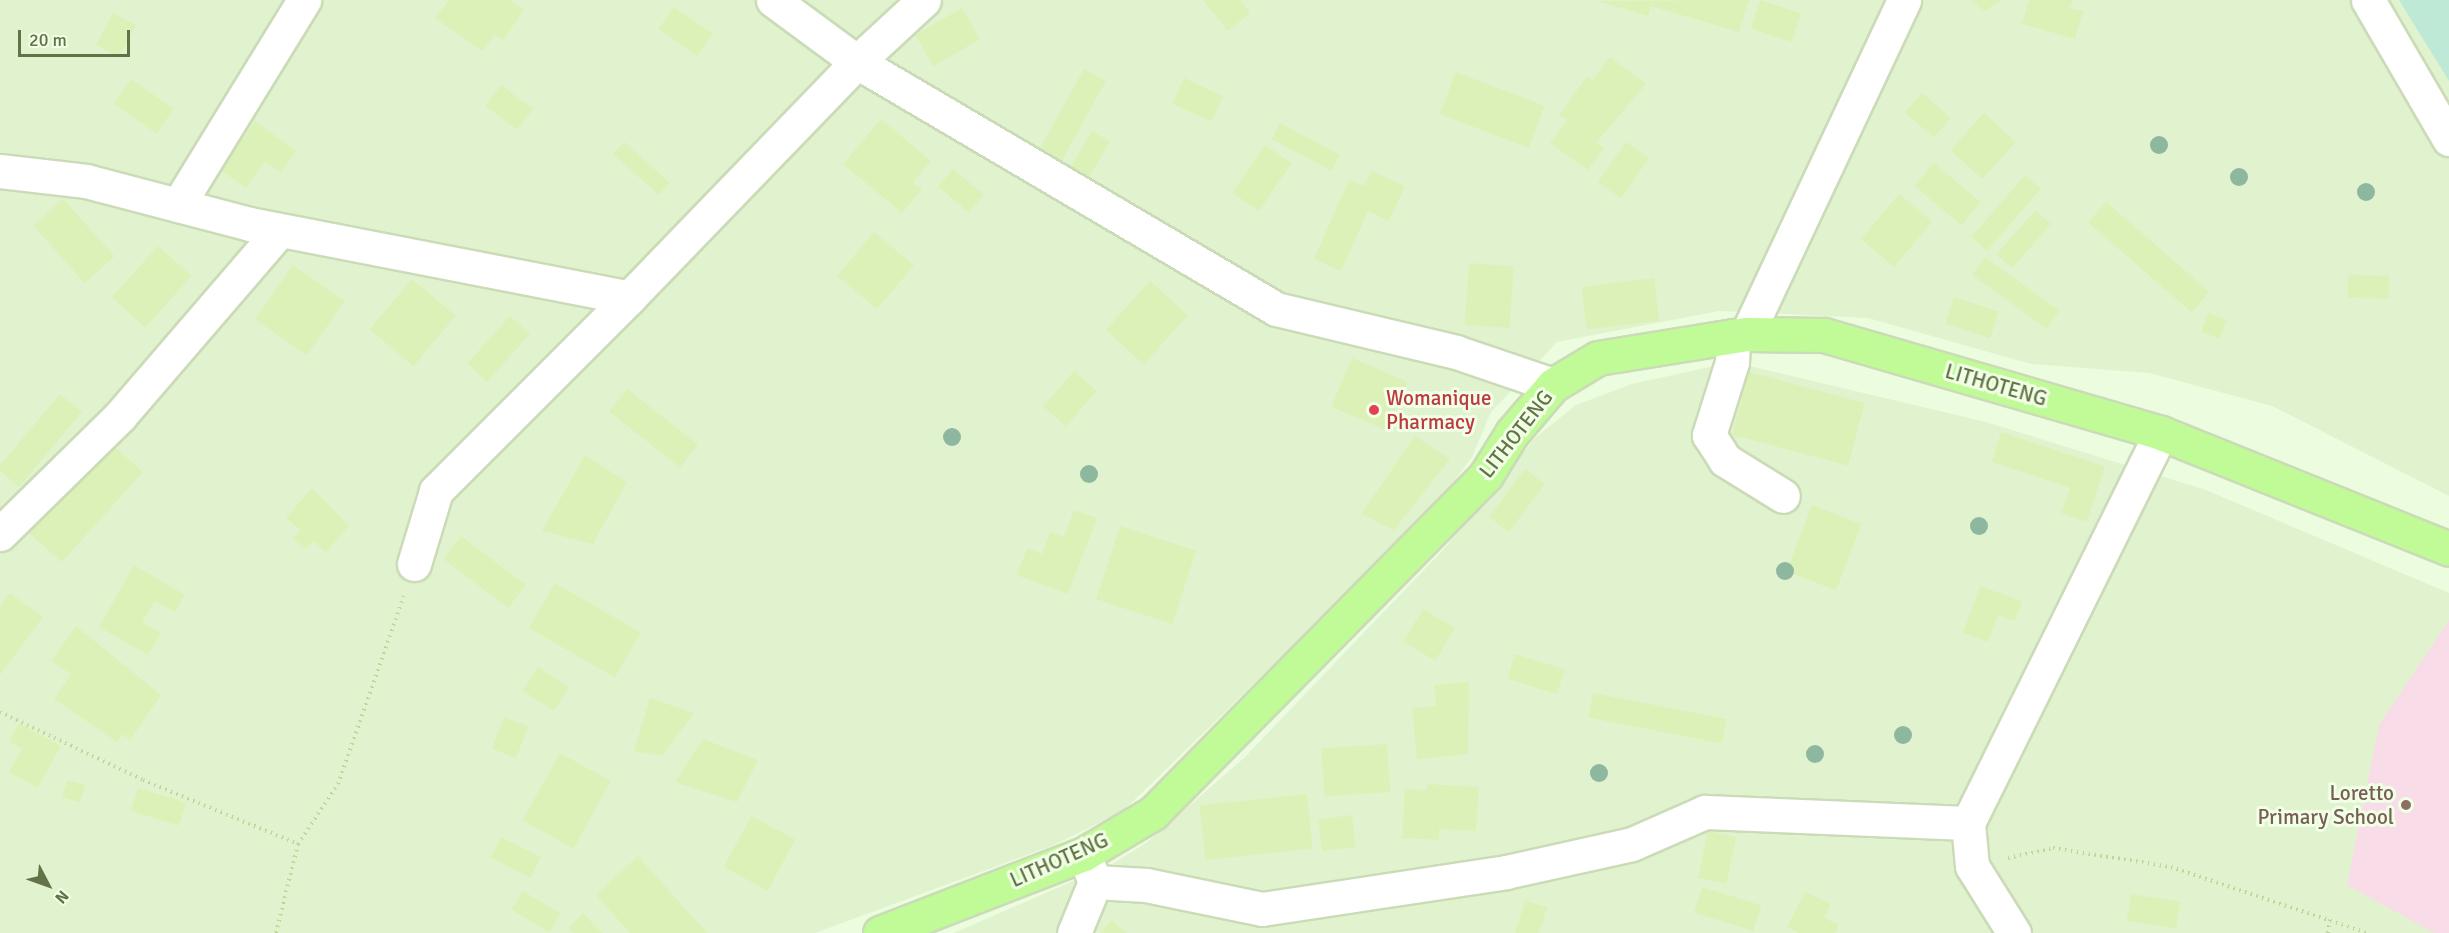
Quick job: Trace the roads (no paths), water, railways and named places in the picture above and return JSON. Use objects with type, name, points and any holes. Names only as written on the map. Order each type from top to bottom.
[{"type":"main road","name":"LITHOTENG","points":[[880,933],[1090,868],[1153,813],[1486,475],[1512,433],[1553,386],[1598,358],[1740,335],[1824,335],[2161,433],[2449,549]]},
{"type":"street","points":[[178,204],[304,0]]},
{"type":"street","points":[[773,0],[857,62],[1276,309],[1456,352],[1553,386]]},
{"type":"street","points":[[414,564],[436,491],[629,298],[857,62],[924,0]]},
{"type":"street","points":[[1783,496],[1725,460],[1709,435],[1740,335],[1904,0]]},
{"type":"street","points":[[2368,0],[2449,139]]},
{"type":"street","points":[[0,171],[86,181],[280,230],[629,298]]},
{"type":"street","points":[[0,534],[120,416],[280,230]]},
{"type":"street","points":[[2014,933],[1972,866],[1968,824],[2161,433]]},
{"type":"street","points":[[1074,933],[1090,868],[1146,885],[1262,909],[1506,872],[1632,844],[1705,812],[1968,824]]},
{"type":"place","name":"Womanique Pharmacy","points":[[1374,410]]},
{"type":"place","name":"Loretto Primary School","points":[[2406,805]]}]
